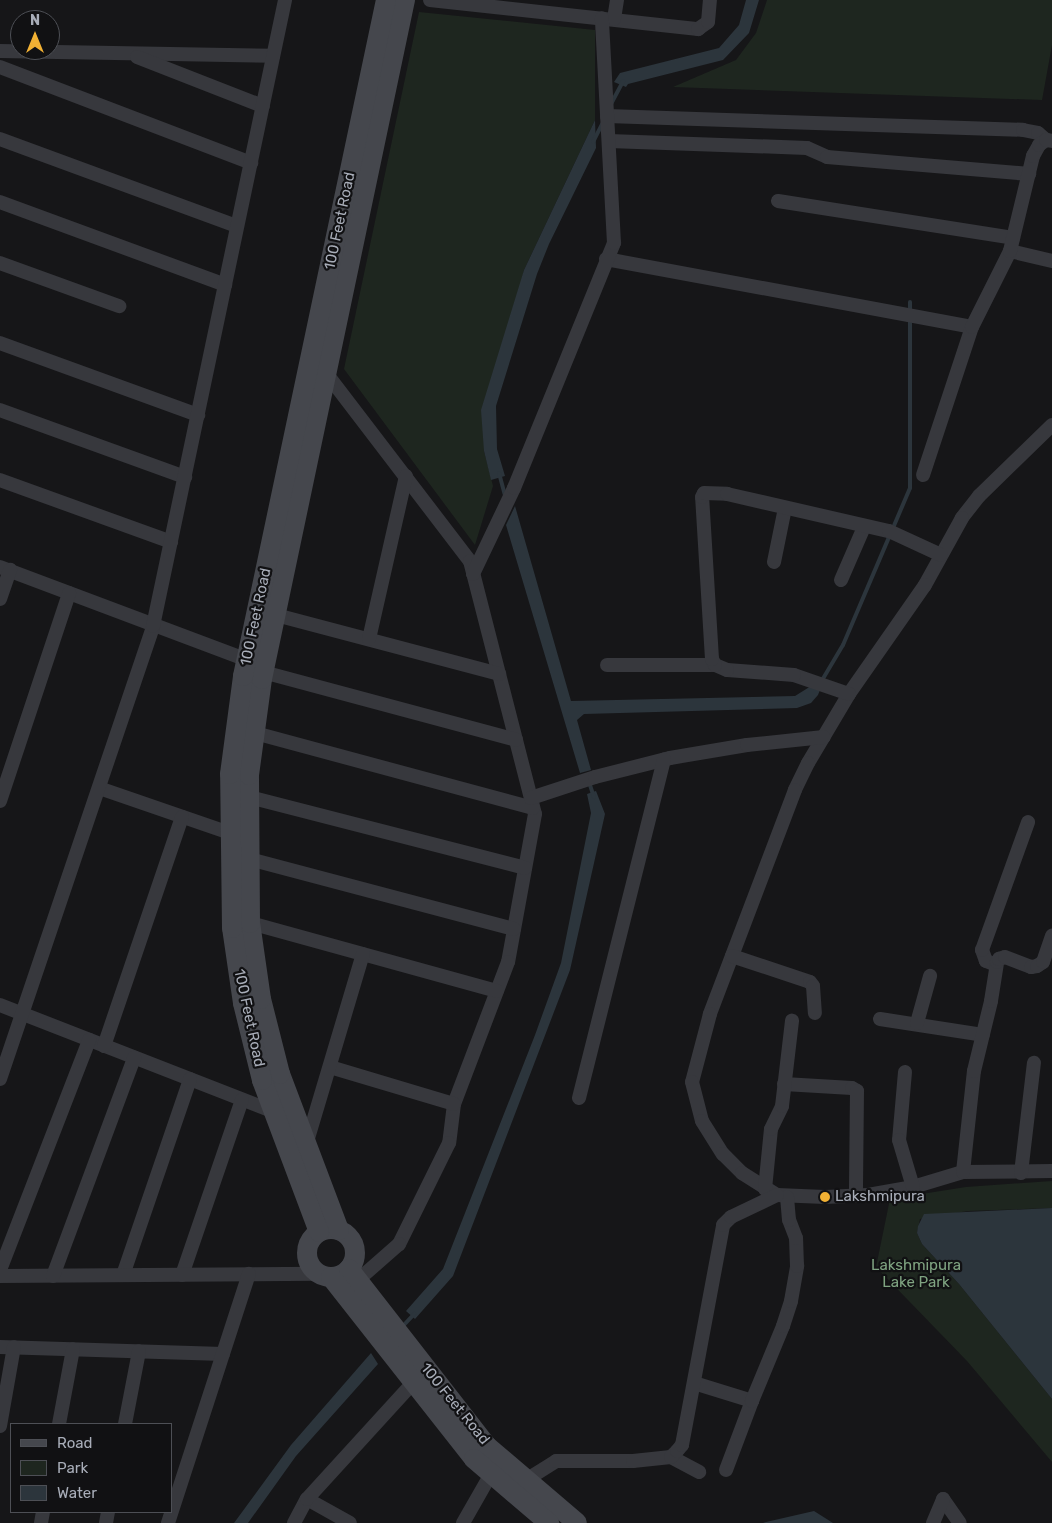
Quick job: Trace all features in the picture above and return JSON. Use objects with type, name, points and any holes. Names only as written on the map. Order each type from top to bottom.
[{"type":"main road","name":"100 Feet Road","points":[[329,1231],[274,1112],[262,1080],[243,1003],[232,928],[230,774],[247,660],[386,0]]},
{"type":"main road","name":"100 Feet Road","points":[[329,1231],[306,1144],[280,1074],[261,999],[250,923],[249,775],[263,672],[405,0]]},
{"type":"main road","name":"100 Feet Road","points":[[382,1327],[309,1264],[307,1251],[312,1238],[329,1231],[350,1237],[355,1250],[353,1275],[382,1327],[420,1377],[474,1459],[549,1523]]},
{"type":"main road","points":[[324,1276],[353,1275]]},
{"type":"main road","name":"100 Feet Road","points":[[420,1377],[488,1446],[577,1523]]},
{"type":"street","points":[[0,1076],[153,626],[285,0]]},
{"type":"street","points":[[430,0],[533,5],[608,19],[698,29],[708,22],[710,0]]},
{"type":"street","points":[[473,574],[514,488],[614,243],[606,101],[608,19],[616,0]]},
{"type":"street","points":[[0,51],[273,56]]},
{"type":"street","points":[[127,53],[263,106]]},
{"type":"street","points":[[0,67],[251,164]]},
{"type":"street","points":[[607,116],[1023,130],[1038,133],[1049,141]]},
{"type":"street","points":[[608,137],[807,148],[828,157],[1029,174]]},
{"type":"street","points":[[0,139],[238,226]]},
{"type":"street","points":[[923,475],[972,326],[1011,244],[1033,156],[1039,145],[1049,141]]},
{"type":"street","points":[[778,201],[1011,244],[1052,261]]},
{"type":"street","points":[[0,202],[225,284]]},
{"type":"street","points":[[606,259],[972,326]]},
{"type":"street","points":[[0,263],[119,306]]},
{"type":"street","points":[[0,343],[198,415]]},
{"type":"street","points":[[312,354],[470,561],[535,814],[508,962],[454,1104],[448,1143],[399,1244],[353,1275]]},
{"type":"street","points":[[0,410],[185,477]]},
{"type":"street","points":[[1052,425],[979,496],[962,518],[925,585],[849,694],[824,737],[795,790],[710,1014],[692,1082],[702,1121],[723,1154],[742,1173],[776,1193],[856,1195],[913,1186],[963,1172],[1021,1173],[1052,1171]]},
{"type":"street","points":[[369,639],[406,476]]},
{"type":"street","points":[[0,480],[171,542]]},
{"type":"street","points":[[715,665],[712,659],[702,497],[704,493],[727,494],[864,527],[889,531],[941,555]]},
{"type":"street","points":[[774,562],[785,508]]},
{"type":"street","points":[[841,580],[864,527]]},
{"type":"street","points":[[0,599],[5,569],[247,660]]},
{"type":"street","points":[[0,801],[69,594]]},
{"type":"street","points":[[276,615],[499,674]]},
{"type":"street","points":[[606,665],[715,665],[727,670],[794,675],[849,694]]},
{"type":"street","points":[[263,672],[516,740]]},
{"type":"street","points":[[254,733],[532,803],[595,777],[664,760],[747,745],[824,737]]},
{"type":"street","points":[[579,1098],[664,760]]},
{"type":"street","points":[[99,788],[230,833]]},
{"type":"street","points":[[249,798],[525,868]]},
{"type":"street","points":[[104,1046],[182,816]]},
{"type":"street","points":[[996,965],[986,961],[982,950],[1028,822]]},
{"type":"street","points":[[249,859],[514,929]]},
{"type":"street","points":[[250,923],[496,991]]},
{"type":"street","points":[[963,1172],[974,1071],[998,959],[1005,958],[1031,967],[1037,966],[1050,951],[1052,936]]},
{"type":"street","points":[[306,1144],[363,954]]},
{"type":"street","points":[[732,956],[810,982],[813,986],[815,1013]]},
{"type":"street","points":[[917,1023],[930,976]]},
{"type":"street","points":[[0,1006],[274,1112]]},
{"type":"street","points":[[880,1018],[983,1034]]},
{"type":"street","points":[[726,1470],[752,1401],[784,1326],[791,1301],[796,1238],[776,1193],[771,1129],[781,1108],[792,1021]]},
{"type":"street","points":[[0,1270],[89,1040]]},
{"type":"street","points":[[52,1276],[134,1058]]},
{"type":"street","points":[[1021,1173],[1034,1063]]},
{"type":"street","points":[[330,1067],[454,1104]]},
{"type":"street","points":[[905,1072],[898,1140],[913,1186]]},
{"type":"street","points":[[123,1275],[190,1079]]},
{"type":"street","points":[[784,1084],[855,1089],[856,1195]]},
{"type":"street","points":[[182,1275],[242,1100]]},
{"type":"street","points":[[526,1480],[556,1461],[634,1462],[671,1456],[682,1445],[723,1225],[731,1218],[776,1193]]},
{"type":"street","points":[[0,1276],[249,1274],[324,1276]]},
{"type":"street","points":[[172,1511],[249,1274]]},
{"type":"street","points":[[0,1426],[7,1347],[223,1354]]},
{"type":"street","points":[[59,1423],[73,1349]]},
{"type":"street","points":[[125,1423],[139,1351]]},
{"type":"street","points":[[294,1523],[307,1499],[420,1377]]},
{"type":"street","points":[[694,1383],[752,1401]]},
{"type":"street","points":[[671,1456],[699,1472]]},
{"type":"street","points":[[462,1523],[491,1474]]},
{"type":"street","points":[[307,1499],[350,1523]]},
{"type":"street","points":[[933,1523],[943,1499],[960,1523]]},
{"type":"green space","points":[[767,0],[1052,0],[1052,45],[1042,100],[673,87],[736,60],[756,33]]},
{"type":"green space","points":[[419,12],[595,30],[595,120],[524,270],[484,451],[493,486],[475,545],[344,369]]},
{"type":"green space","name":"Lakshmipura Lake Park","points":[[1052,1181],[1052,1208],[968,1211],[920,1219],[917,1233],[922,1244],[959,1284],[1052,1399],[1052,1462],[967,1361],[876,1267],[890,1199],[966,1187]]},
{"type":"water","points":[[746,0],[759,0],[749,33],[723,60],[628,84],[626,87],[614,82],[620,73],[719,48],[739,25]]},
{"type":"water","points":[[595,120],[596,148],[549,244],[537,274],[496,406],[497,449],[505,476],[491,480],[484,451],[481,410],[524,270]]},
{"type":"water","points":[[515,506],[571,701],[795,696],[811,686],[820,690],[818,695],[811,703],[797,708],[584,714],[577,720],[591,770],[580,773],[506,525]]},
{"type":"water","points":[[596,791],[605,814],[570,970],[453,1276],[415,1319],[406,1311],[443,1269],[535,1035],[561,963],[591,813],[587,794]]},
{"type":"water","points":[[1052,1208],[1052,1399],[959,1284],[922,1244],[917,1233],[924,1214]]},
{"type":"water","points":[[371,1353],[378,1364],[296,1456],[248,1523],[234,1523],[291,1445]]},
{"type":"water","points":[[814,1511],[833,1523],[763,1523],[766,1522]]},
{"type":"waterway","points":[[611,104],[623,81]]},
{"type":"waterway","points":[[593,142],[602,124]]},
{"type":"waterway","points":[[910,302],[910,312]]},
{"type":"waterway","points":[[893,528],[910,488],[910,319]]},
{"type":"waterway","points":[[499,473],[505,495]]},
{"type":"waterway","points":[[821,682],[843,645],[890,535]]},
{"type":"waterway","points":[[589,782],[594,797]]},
{"type":"waterway","points":[[402,1327],[414,1314]]},
{"type":"place","name":"Lakshmipura","points":[[825,1197]]}]
